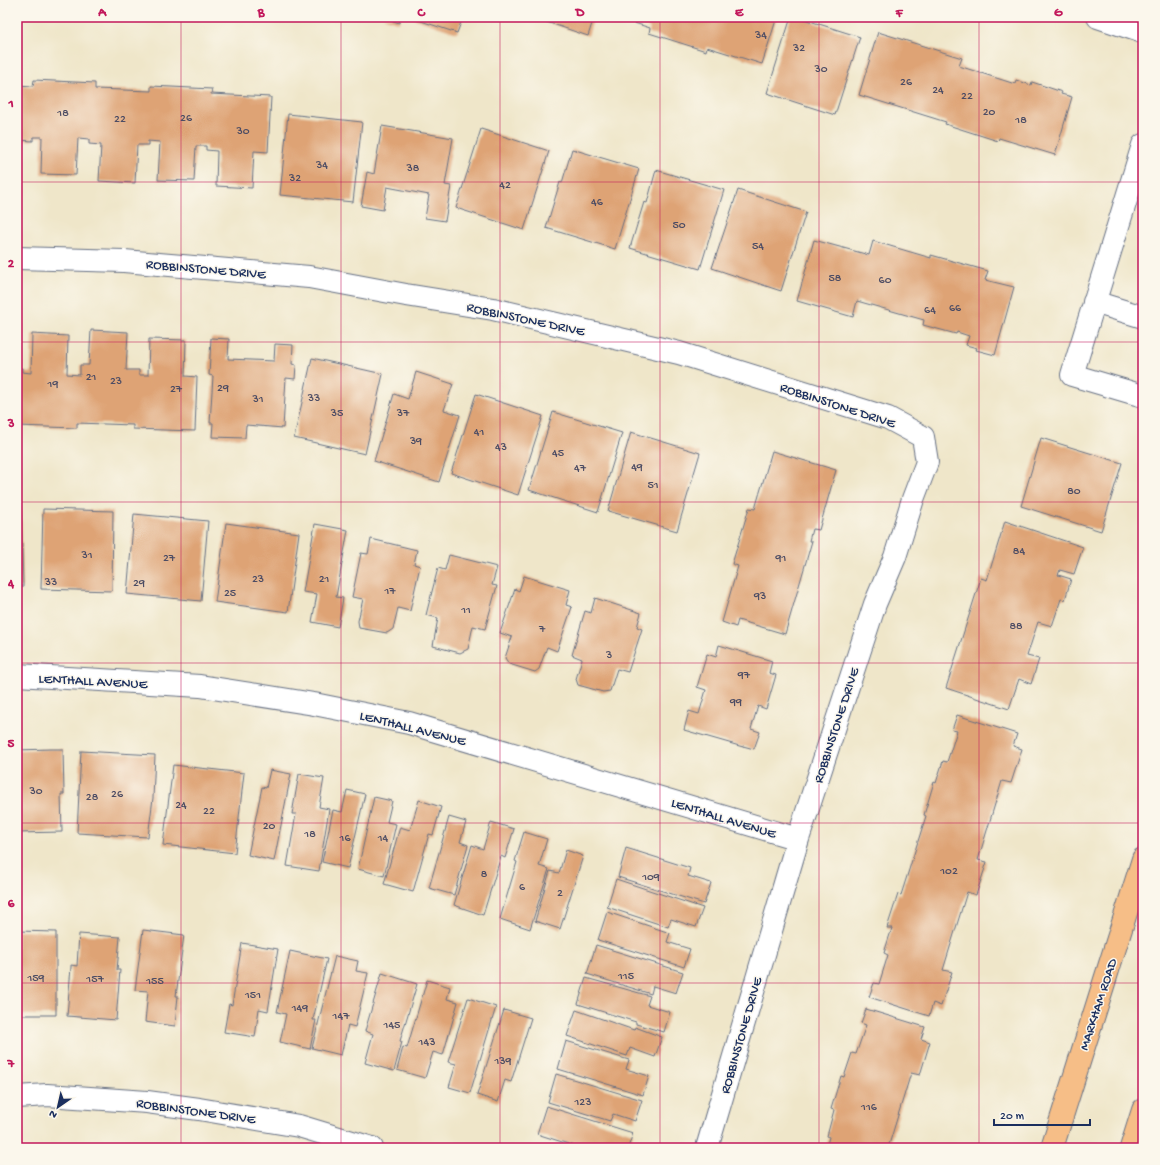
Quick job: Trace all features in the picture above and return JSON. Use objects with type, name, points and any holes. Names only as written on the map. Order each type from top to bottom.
[{"type":"main road","name":"MARKHAM ROAD","points":[[1052,1148],[1143,859]]},
{"type":"main road","points":[[1131,1148],[1143,1110]]},
{"type":"street","points":[[1098,17],[1143,32]]},
{"type":"street","points":[[1143,145],[1072,375],[1143,396]]},
{"type":"street","name":"ROBBINSTONE DRIVE","points":[[17,258],[124,261],[309,277],[493,309],[679,353],[888,418],[923,437],[927,462],[913,499],[895,557],[875,604],[798,839],[707,1148]]},
{"type":"street","points":[[1094,302],[1143,317]]},
{"type":"street","name":"LENTHALL AVENUE","points":[[17,675],[200,686],[314,704],[408,723],[798,839]]},
{"type":"street","name":"ROBBINSTONE DRIVE","points":[[17,1097],[54,1096],[147,1102],[199,1109],[299,1126],[372,1148]]},
{"type":"building","points":[[383,17],[401,17],[399,23]]},
{"type":"building","points":[[409,17],[463,17],[457,33]]},
{"type":"building","points":[[532,17],[594,17],[588,36]]},
{"type":"building","points":[[622,17],[777,17],[762,64],[707,47],[706,51],[649,33],[650,28],[622,19]]},
{"type":"building","points":[[791,17],[797,17],[860,37],[835,115],[767,93]]},
{"type":"building","points":[[878,32],[962,58],[959,66],[1015,84],[1016,80],[1031,85],[1032,82],[1072,97],[1055,155],[999,138],[998,141],[945,124],[946,122],[859,95]]},
{"type":"building","points":[[34,80],[95,83],[95,89],[151,91],[151,86],[212,89],[211,94],[271,97],[268,152],[254,151],[252,188],[216,186],[217,151],[206,150],[206,146],[196,146],[194,181],[158,180],[160,142],[148,141],[148,145],[137,145],[135,183],[99,181],[101,145],[89,144],[89,139],[78,138],[76,175],[41,174],[42,137],[33,137],[33,141],[17,140],[17,85],[33,86]]},
{"type":"building","points":[[288,114],[362,122],[353,202],[280,195]]},
{"type":"building","points":[[382,126],[453,138],[445,185],[451,186],[445,221],[425,218],[429,195],[387,187],[383,210],[361,206],[367,172],[374,174]]},
{"type":"building","points":[[481,129],[549,151],[524,230],[456,208]]},
{"type":"building","points":[[572,149],[639,169],[615,249],[546,228]]},
{"type":"building","points":[[656,170],[724,190],[700,269],[630,248],[644,202],[647,203]]},
{"type":"building","points":[[738,190],[806,212],[781,291],[712,268]]},
{"type":"building","points":[[814,240],[869,255],[873,241],[931,258],[931,255],[988,271],[985,280],[1014,287],[995,355],[976,350],[977,348],[966,345],[969,336],[923,325],[924,320],[857,301],[853,317],[797,301]]},
{"type":"building","points":[[91,330],[128,332],[126,370],[139,370],[139,375],[148,375],[149,339],[186,340],[185,376],[197,377],[195,431],[133,429],[133,425],[77,423],[77,428],[17,426],[17,368],[22,368],[22,372],[31,373],[32,334],[68,336],[67,374],[80,375],[80,365],[89,365]]},
{"type":"building","points":[[211,338],[229,339],[228,359],[274,361],[275,344],[293,345],[292,364],[296,365],[295,379],[286,378],[283,428],[246,425],[245,438],[212,437],[213,423],[210,423],[213,376],[209,375]]},
{"type":"building","points":[[312,358],[383,374],[365,454],[294,438]]},
{"type":"building","points":[[416,372],[453,384],[444,410],[460,415],[439,482],[374,461],[394,394],[408,399]]},
{"type":"building","points":[[476,394],[543,416],[518,495],[451,473]]},
{"type":"building","points":[[553,412],[622,433],[598,512],[529,490]]},
{"type":"building","points":[[631,432],[700,453],[677,531],[608,511]]},
{"type":"building","points":[[1041,438],[1122,463],[1101,531],[1021,506]]},
{"type":"building","points":[[772,451],[836,470],[819,530],[812,529],[809,541],[812,541],[785,634],[738,620],[736,627],[722,622],[738,566],[732,564],[749,508],[755,509]]},
{"type":"building","points":[[17,509],[21,509],[23,587],[17,588]]},
{"type":"building","points":[[43,509],[113,511],[112,591],[41,589]]},
{"type":"building","points":[[134,514],[208,521],[201,601],[127,594]]},
{"type":"building","points":[[1005,521],[1083,547],[1074,574],[1060,570],[1058,575],[1071,579],[1065,600],[1061,599],[1052,626],[1038,622],[1027,656],[1039,659],[1031,684],[1019,679],[1009,709],[946,688],[981,578],[987,580]]},
{"type":"building","points":[[226,523],[299,533],[288,612],[215,602]]},
{"type":"building","points":[[315,524],[348,530],[336,597],[343,598],[338,627],[312,622],[317,594],[303,592]]},
{"type":"building","points":[[371,539],[417,550],[414,564],[420,566],[410,611],[398,608],[393,629],[387,633],[359,628],[358,621],[363,599],[352,597],[361,553],[368,554]]},
{"type":"building","points":[[449,555],[497,567],[492,585],[497,586],[485,629],[473,626],[468,649],[460,653],[433,646],[438,618],[426,615],[438,568],[445,570]]},
{"type":"building","points":[[524,576],[570,590],[566,605],[572,607],[557,651],[547,647],[539,669],[535,672],[509,664],[505,658],[512,637],[500,633],[515,589],[519,591]]},
{"type":"building","points":[[595,598],[641,613],[637,627],[642,629],[628,672],[617,669],[610,691],[603,692],[578,685],[576,679],[582,659],[572,655],[585,611],[591,613]]},
{"type":"building","points":[[719,645],[772,661],[769,673],[776,675],[766,709],[758,706],[751,729],[760,732],[754,749],[684,730],[689,711],[699,714],[706,690],[697,687],[707,654],[716,657]]},
{"type":"building","points":[[957,715],[1017,734],[1013,746],[1022,749],[1011,783],[1002,781],[978,860],[987,862],[976,895],[967,892],[943,970],[952,972],[941,1006],[933,1003],[929,1016],[869,997],[874,983],[879,984],[888,955],[884,953],[892,928],[887,928],[898,894],[901,895],[926,816],[924,815],[934,782],[936,783],[943,761],[947,762],[957,731],[952,730]]},
{"type":"building","points":[[63,749],[64,794],[61,794],[62,832],[17,833],[17,750]]},
{"type":"building","points":[[81,751],[155,755],[153,798],[148,837],[77,833]]},
{"type":"building","points":[[173,765],[244,773],[235,853],[163,845]]},
{"type":"building","points":[[270,770],[291,774],[274,861],[248,855],[262,787],[266,788]]},
{"type":"building","points":[[299,774],[324,778],[319,807],[329,809],[319,871],[287,866],[296,814],[292,814]]},
{"type":"building","points":[[347,790],[365,794],[348,868],[322,862],[333,810],[342,812]]},
{"type":"building","points":[[374,797],[392,801],[387,822],[396,824],[384,876],[358,869]]},
{"type":"building","points":[[419,800],[441,807],[433,835],[429,834],[413,892],[384,884],[400,827],[410,830]]},
{"type":"building","points":[[449,817],[466,822],[460,842],[468,845],[454,895],[429,888]]},
{"type":"building","points":[[491,822],[514,829],[505,858],[501,856],[483,915],[454,905],[472,845],[483,849]]},
{"type":"building","points":[[524,832],[547,839],[539,866],[549,869],[530,929],[500,919],[517,862],[515,861]]},
{"type":"building","points":[[626,848],[690,868],[688,876],[711,883],[704,904],[618,877]]},
{"type":"building","points":[[566,850],[583,856],[560,929],[535,921],[550,871],[559,873]]},
{"type":"building","points":[[616,879],[703,908],[696,927],[671,919],[668,927],[607,907]]},
{"type":"building","points":[[607,912],[670,933],[667,942],[690,949],[684,967],[598,940]]},
{"type":"building","points":[[143,930],[184,935],[176,996],[178,996],[175,1026],[145,1022],[148,991],[135,990]]},
{"type":"building","points":[[17,931],[56,932],[56,1015],[17,1015]]},
{"type":"building","points":[[79,934],[120,937],[117,970],[120,970],[116,1020],[67,1016],[71,965],[77,966]]},
{"type":"building","points":[[242,943],[278,949],[268,1011],[259,1009],[255,1037],[224,1032],[229,1004],[232,1005]]},
{"type":"building","points":[[596,945],[683,972],[676,993],[653,986],[651,994],[587,974]]},
{"type":"building","points":[[290,951],[327,959],[313,1020],[316,1020],[310,1049],[280,1042],[286,1014],[277,1012]]},
{"type":"building","points":[[335,956],[358,961],[356,971],[368,973],[355,1027],[348,1025],[341,1055],[312,1048]]},
{"type":"building","points":[[382,973],[417,984],[400,1041],[402,1042],[394,1071],[365,1063],[373,1034],[365,1031]]},
{"type":"building","points":[[586,978],[650,996],[647,1005],[670,1012],[664,1032],[578,1004]]},
{"type":"building","points":[[427,980],[450,987],[447,999],[458,1002],[443,1055],[433,1052],[425,1078],[397,1070],[403,1047],[407,1048]]},
{"type":"building","points":[[468,998],[496,1007],[470,1093],[449,1087],[456,1064],[448,1062]]},
{"type":"building","points":[[866,1009],[925,1027],[921,1039],[930,1042],[920,1075],[911,1073],[888,1148],[826,1148],[829,1137],[827,1136],[834,1110],[831,1109],[841,1076],[844,1077],[852,1053],[856,1054],[866,1025],[861,1023]]},
{"type":"building","points":[[504,1010],[531,1018],[511,1082],[505,1080],[498,1102],[477,1095]]},
{"type":"building","points":[[576,1010],[634,1030],[635,1027],[662,1037],[655,1057],[630,1048],[627,1056],[567,1036]]},
{"type":"building","points":[[566,1041],[629,1060],[626,1069],[649,1076],[643,1095],[558,1069]]},
{"type":"building","points":[[556,1074],[642,1100],[635,1121],[613,1114],[610,1121],[548,1102]]},
{"type":"building","points":[[546,1106],[633,1133],[628,1148],[609,1148],[603,1146],[603,1148],[581,1148],[537,1134]]}]
